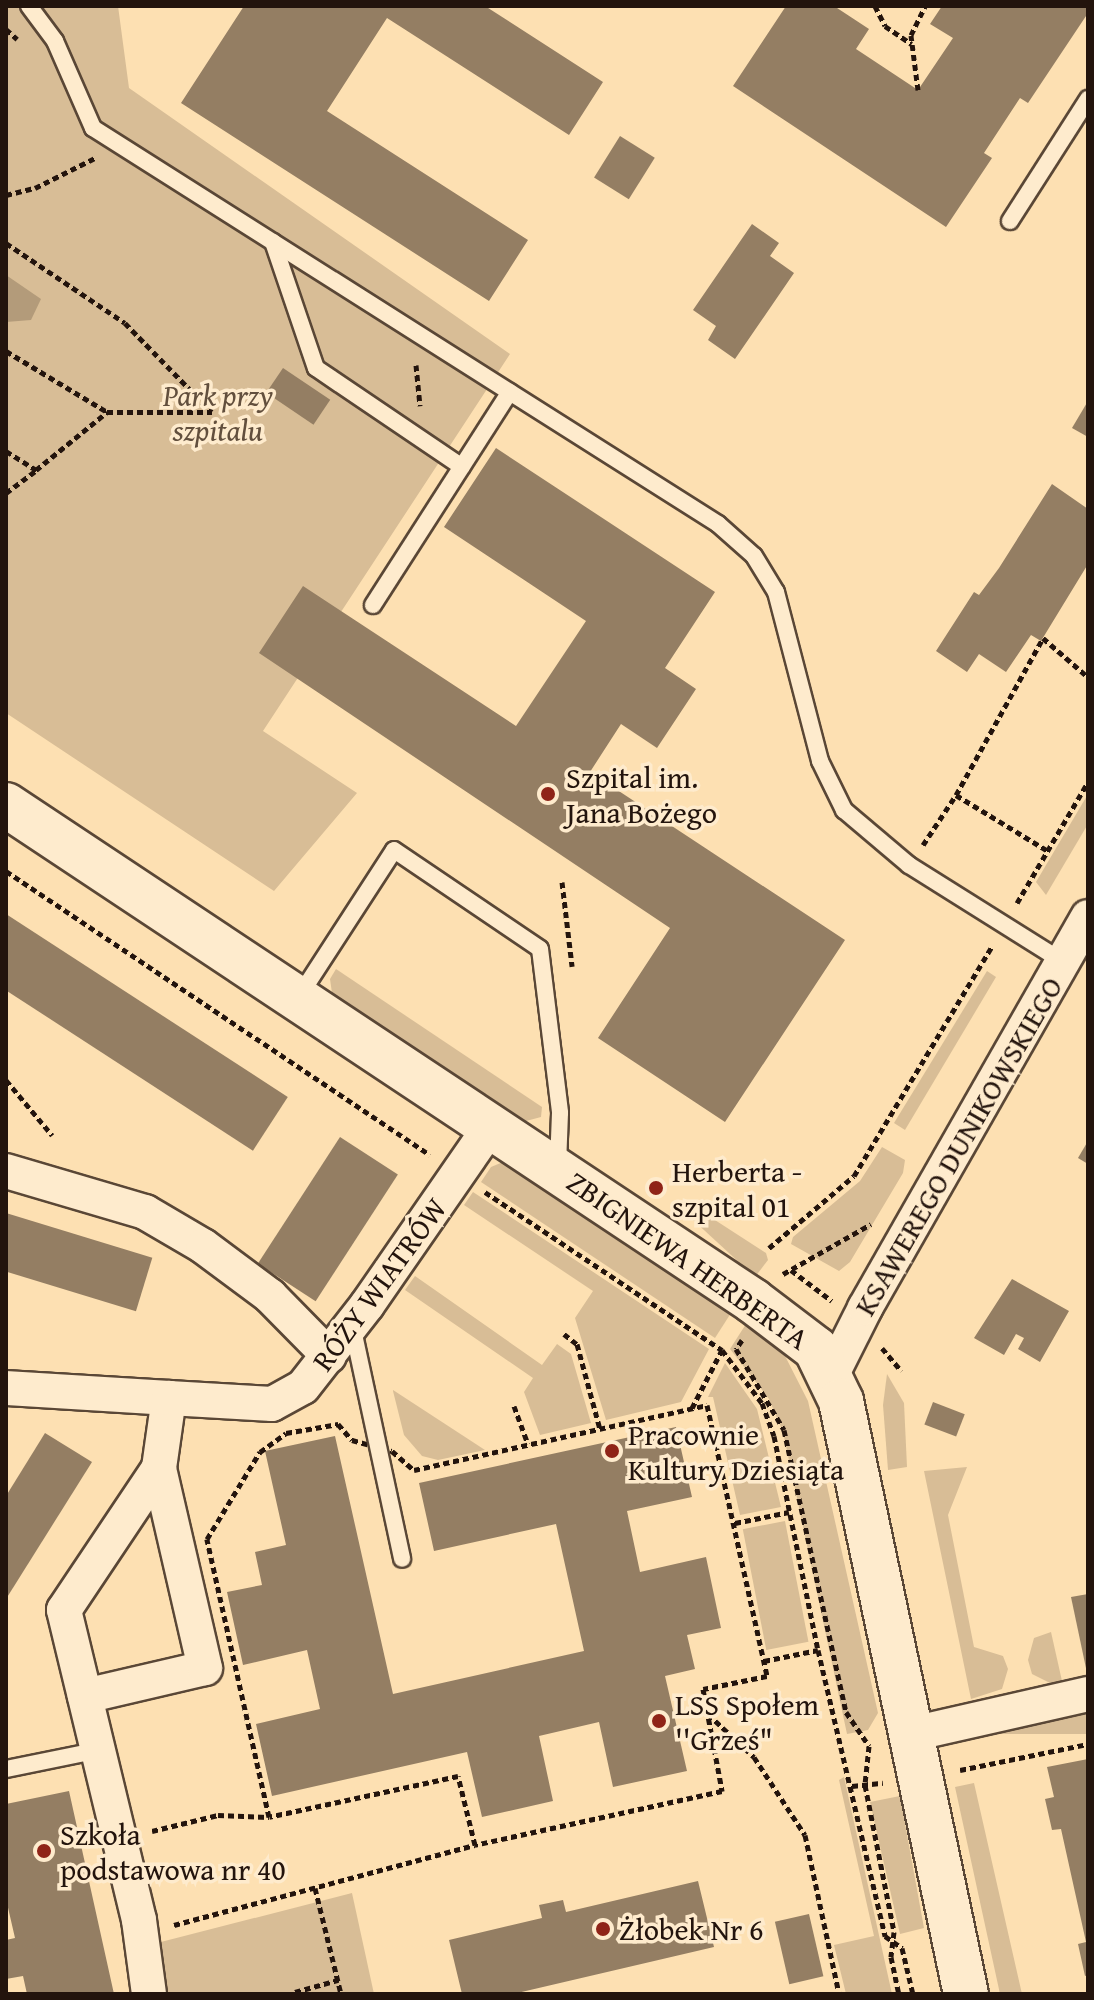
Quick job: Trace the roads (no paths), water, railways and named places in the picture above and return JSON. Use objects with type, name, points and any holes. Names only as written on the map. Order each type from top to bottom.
[{"type":"street","name":"ZBIGNIEWA HERBERTA","points":[[6,805],[762,1307],[816,1349],[831,1376],[912,1734],[966,1994]]},
{"type":"street","name":"KSAWEREGO DUNIKOWSKIEGO","points":[[831,1376],[910,1228],[1088,917]]},
{"type":"street","name":"RÓŻY WIATRÓW","points":[[6,1388],[272,1404],[303,1387],[329,1356],[491,1126]]},
{"type":"street","points":[[6,1171],[145,1212],[270,1296],[329,1356]]},
{"type":"street","points":[[85,1696],[205,1668],[159,1468],[169,1398]]},
{"type":"street","points":[[149,1994],[142,1934],[121,1839],[64,1610],[159,1468]]},
{"type":"street","points":[[912,1734],[1088,1694]]},
{"type":"lane","points":[[29,6],[55,41],[93,128],[718,524],[754,556],[776,592],[826,774],[844,810],[909,865],[1062,961]]},
{"type":"lane","points":[[1010,221],[1088,99]]},
{"type":"lane","points":[[273,242],[316,368],[462,467]]},
{"type":"lane","points":[[373,605],[510,392]]},
{"type":"lane","points":[[298,998],[394,850],[540,949],[560,1113],[557,1170]]},
{"type":"lane","points":[[352,1325],[402,1559]]},
{"type":"lane","points":[[6,1769],[99,1750]]},
{"type":"place","name":"Szpital im. Jana Bożego","points":[[548,794]]},
{"type":"place","name":"Herberta - szpital 01","points":[[656,1188]]},
{"type":"place","name":"Pracownie Kultury Dziesiąta","points":[[612,1451]]},
{"type":"place","name":"LSS Społem ''Grześ\"","points":[[659,1721]]},
{"type":"place","name":"Szkoła podstawowa nr 40","points":[[44,1851]]},
{"type":"place","name":"Żłobek Nr 6","points":[[603,1929]]},
{"type":"park label","name":"Park przy szpitalu","points":[[218,412]]}]
